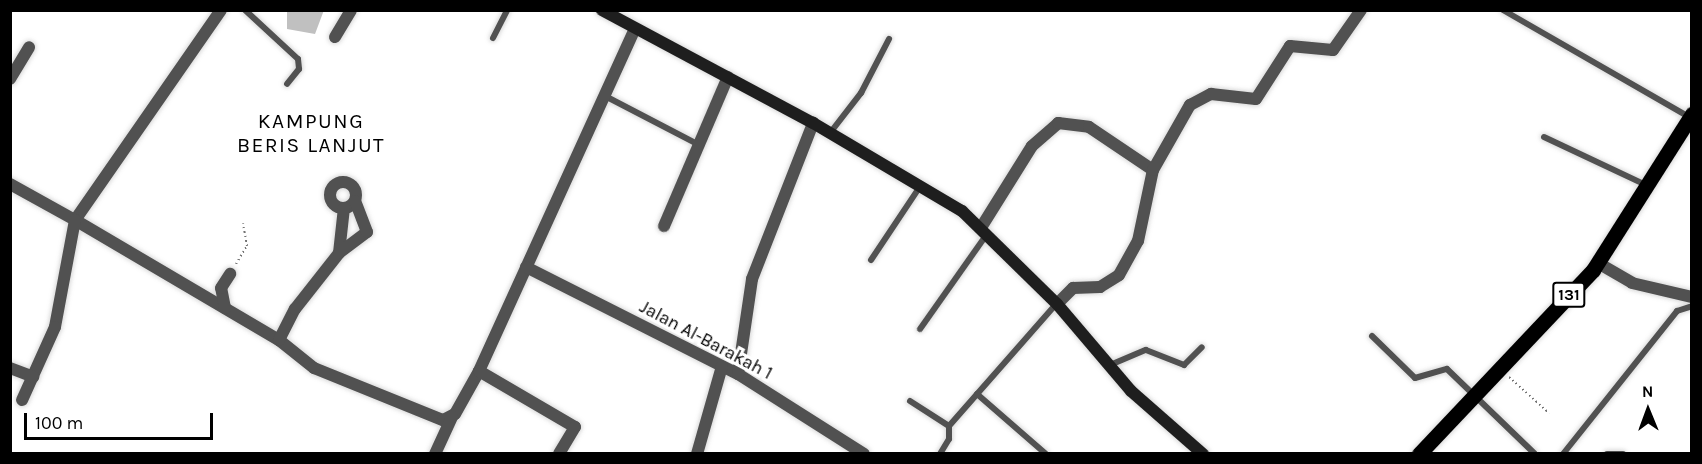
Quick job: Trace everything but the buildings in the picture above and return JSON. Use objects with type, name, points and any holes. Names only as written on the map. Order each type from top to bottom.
[{"type":"main road","name":"131","points":[[1419,453],[1598,263],[1690,116]]},
{"type":"street","points":[[22,400],[55,327],[75,220],[221,10]]},
{"type":"street","points":[[335,37],[351,10]]},
{"type":"street","points":[[602,10],[813,123],[921,185],[986,229],[1057,304],[1109,365],[1203,453]]},
{"type":"street","points":[[1057,304],[1073,288],[1100,287],[1119,275],[1138,241],[1153,170],[1199,97],[1256,99],[1290,46],[1333,50],[1361,10]]},
{"type":"street","points":[[435,453],[452,417],[479,370],[635,28]]},
{"type":"street","points":[[10,79],[29,48]]},
{"type":"street","points":[[664,226],[728,77]]},
{"type":"street","points":[[738,374],[752,279],[813,123]]},
{"type":"street","points":[[986,229],[1032,146],[1058,123],[1089,127],[1153,170]]},
{"type":"street","points":[[10,184],[279,340],[314,368],[439,420],[452,417]]},
{"type":"street","points":[[279,340],[295,309],[339,253],[367,232],[355,201],[354,187],[336,184],[331,201],[344,208]]},
{"type":"street","points":[[344,208],[355,201]]},
{"type":"street","points":[[339,253],[344,208]]},
{"type":"street","points":[[1598,263],[1632,284],[1692,297]]},
{"type":"street","name":"Jalan Al-Barakah 1","points":[[526,267],[738,374],[864,453]]},
{"type":"street","points":[[225,308],[220,288],[230,274]]},
{"type":"street","points":[[697,453],[722,366]]},
{"type":"street","points":[[10,368],[33,377]]},
{"type":"street","points":[[479,370],[575,427],[559,453]]},
{"type":"lane","points":[[245,10],[298,59],[299,69],[287,84]]},
{"type":"lane","points":[[493,38],[507,10]]},
{"type":"lane","points":[[1503,10],[1690,116]]},
{"type":"lane","points":[[830,133],[861,93],[889,39]]},
{"type":"lane","points":[[604,96],[699,145]]},
{"type":"lane","points":[[1544,137],[1646,185]]},
{"type":"lane","points":[[871,260],[921,185]]},
{"type":"lane","points":[[920,329],[986,229]]},
{"type":"lane","points":[[940,453],[949,439],[949,426],[1057,304]]},
{"type":"lane","points":[[1563,453],[1677,310],[1692,306]]},
{"type":"lane","points":[[1372,336],[1415,378],[1447,369],[1535,453]]},
{"type":"lane","points":[[1109,365],[1146,350],[1184,365],[1202,347]]},
{"type":"lane","points":[[977,394],[1046,453]]},
{"type":"lane","points":[[910,401],[949,426]]},
{"type":"lane","points":[[1607,453],[1623,453]]},
{"type":"path","points":[[230,274],[247,246],[243,223]]},
{"type":"path","points":[[1500,369],[1549,413]]},
{"type":"district","name":"KAMPUNG BERIS LANJUT","points":[[311,133]]}]
